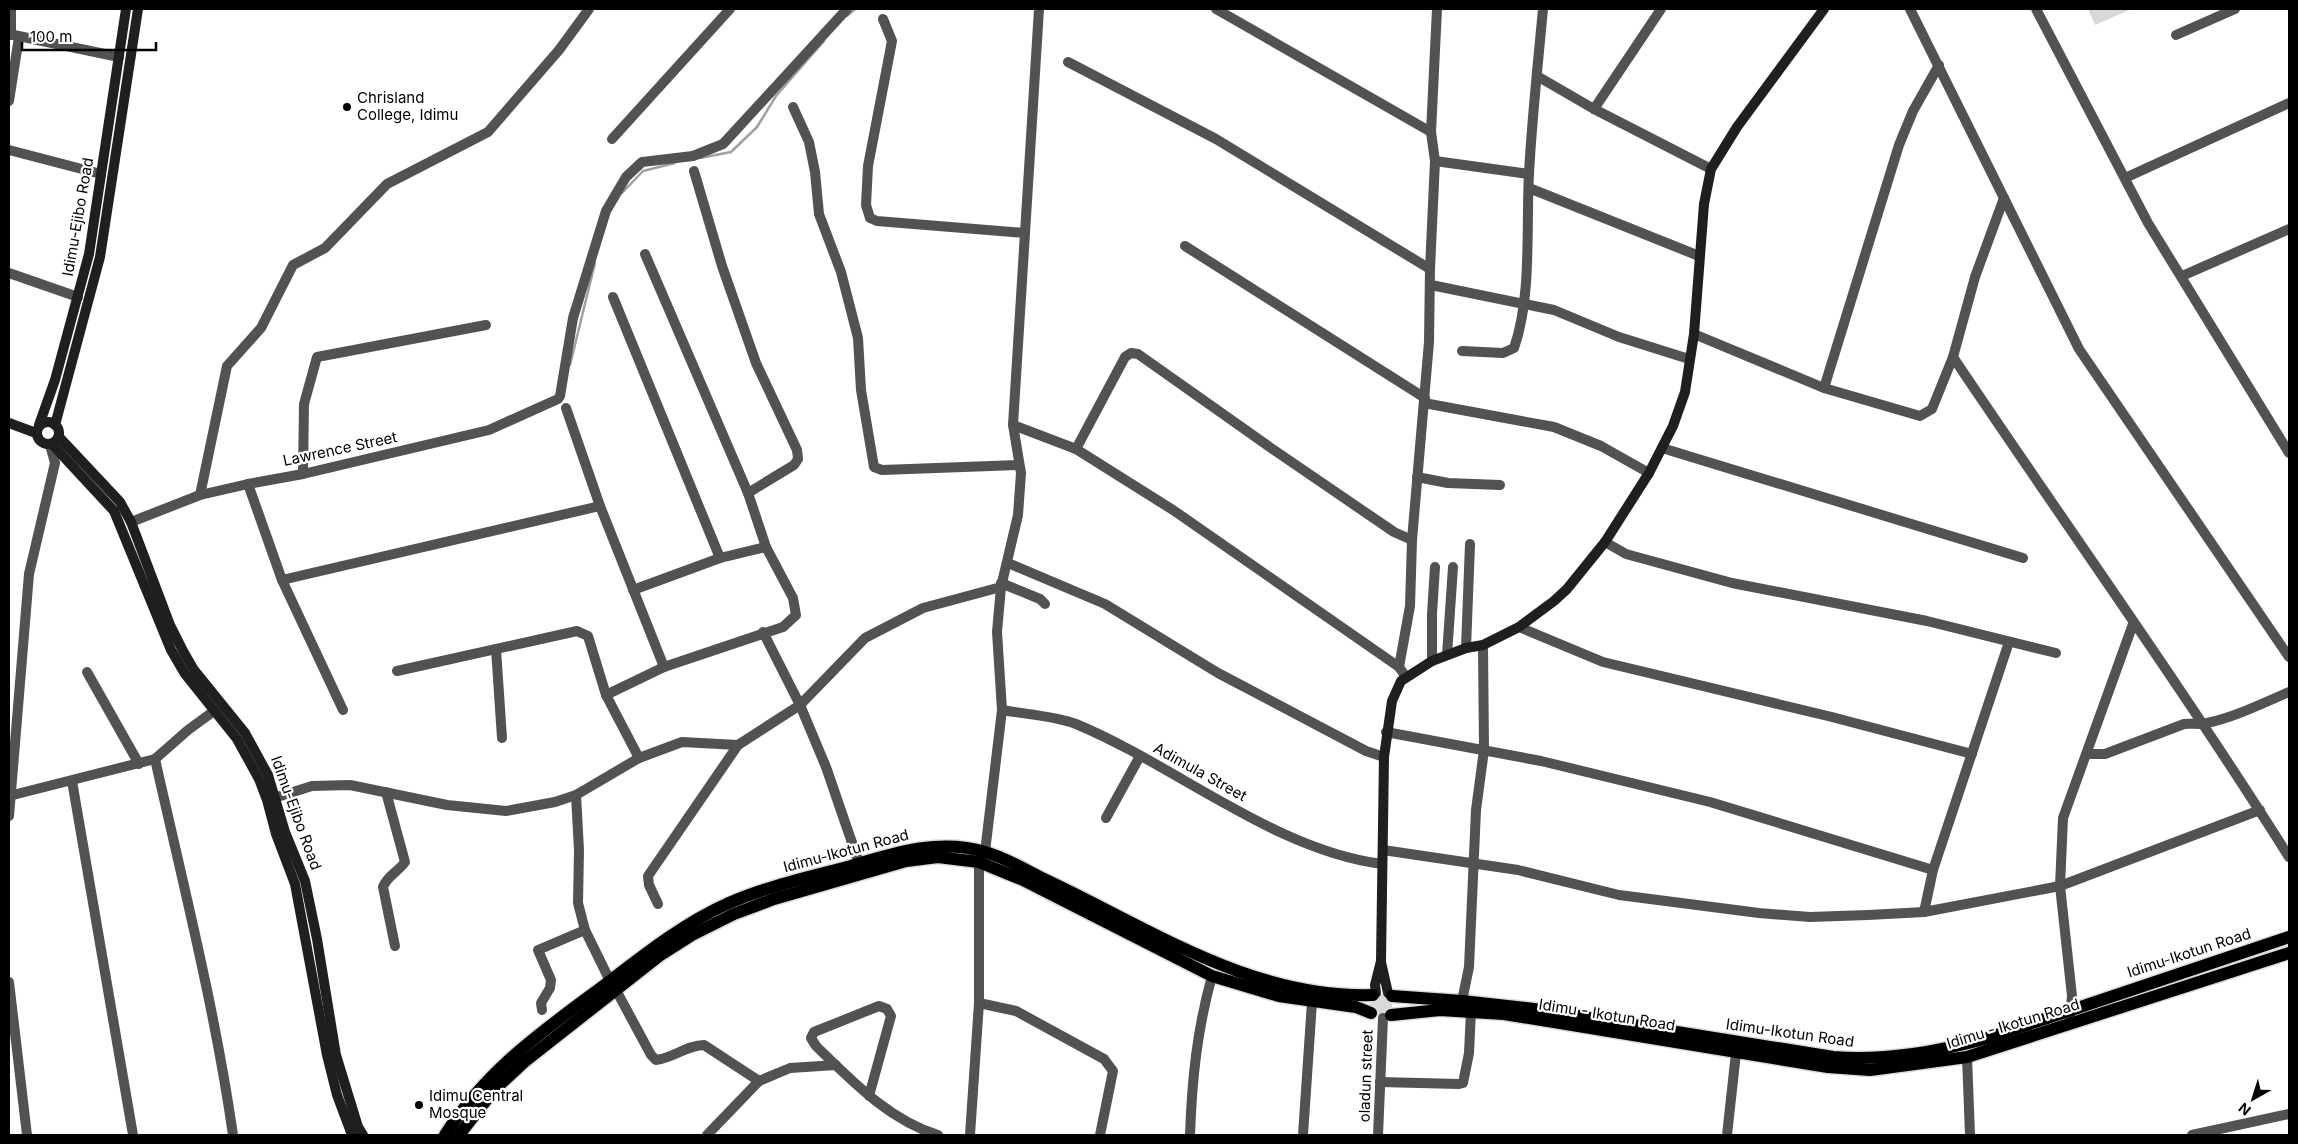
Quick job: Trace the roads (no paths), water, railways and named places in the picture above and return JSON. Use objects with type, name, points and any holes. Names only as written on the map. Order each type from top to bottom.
[{"type":"main road","name":"Idimu-Ejibo Road","points":[[38,429],[55,380],[89,254],[100,195],[100,174],[126,9]]},
{"type":"main road","name":"Idimu-Ejibo Road","points":[[55,425],[100,257],[138,9]]},
{"type":"main road","points":[[1382,994],[1384,757],[1386,732],[1396,689],[1406,676],[1432,661],[1466,648],[1484,644],[1519,626],[1567,589],[1605,542],[1649,472],[1677,417],[1686,392],[1689,359],[1694,334],[1704,204],[1711,168],[1737,127],[1820,10]]},
{"type":"main road","points":[[9,423],[38,429],[47,422],[55,425],[59,430],[54,442],[40,442],[38,429]]},
{"type":"main road","name":"Idimu-Ejibo Road","points":[[54,442],[108,486],[120,502],[131,522],[170,625],[183,651],[194,670],[258,753],[277,797],[285,832],[305,881],[317,939],[336,1055],[358,1127],[363,1135]]},
{"type":"main road","name":"Idimu-Ejibo Road","points":[[54,442],[114,511],[171,650],[185,674],[237,739],[259,779],[276,834],[295,884],[327,1055],[337,1096],[352,1135]]},
{"type":"main road","name":"Idimu-Ikotun Road","points":[[459,1135],[494,1090],[671,935],[729,904],[772,888],[903,851],[938,846],[982,857],[1095,903],[1220,966],[1283,986],[1355,996],[1382,994],[1462,1000],[1534,1009],[1833,1057],[1868,1059],[1914,1055],[1948,1049],[1988,1038],[2289,937]]},
{"type":"main road","name":"Idimu-Ikotun Road","points":[[445,1135],[462,1109],[485,1082],[541,1033],[692,935],[734,914],[774,899],[906,861],[938,857],[982,857],[1023,880],[1212,976],[1272,994],[1312,1002],[1356,1007],[1382,1015],[1440,1010],[1472,1011]]},
{"type":"main road","name":"Idimu - Ikotun Road","points":[[1472,1011],[1513,1016],[1828,1068],[1858,1070],[1891,1068],[1967,1057],[2289,953]]},
{"type":"main road","points":[[1382,994],[1395,1003],[1382,1015],[1369,1002],[1382,994]]},
{"type":"street","points":[[9,100],[13,35],[11,9]]},
{"type":"street","points":[[200,495],[227,366],[261,328],[293,265],[325,248],[387,184],[488,132],[559,50],[589,9]]},
{"type":"street","points":[[612,139],[730,9]]},
{"type":"street","name":"Lawrence Street","points":[[131,522],[200,495],[303,474],[489,430],[560,396],[573,318],[606,211],[626,177],[642,162],[693,156],[723,144],[847,9]]},
{"type":"street","points":[[970,1135],[979,1003],[982,857],[1002,710],[997,632],[1001,585],[1008,563],[1018,514],[1019,465],[1013,425],[1039,9]]},
{"type":"street","points":[[1216,9],[1431,132]]},
{"type":"street","points":[[1399,667],[1410,606],[1412,540],[1429,342],[1435,161],[1431,132],[1437,9]]},
{"type":"street","points":[[1462,351],[1503,353],[1514,348],[1524,303],[1529,174],[1543,9]]},
{"type":"street","points":[[1594,109],[1661,9]]},
{"type":"street","points":[[1910,9],[2079,349],[2289,657]]},
{"type":"street","points":[[2036,9],[2152,231],[2182,276],[2289,453]]},
{"type":"street","points":[[2176,35],[2235,9]]},
{"type":"street","points":[[883,19],[892,41],[868,166],[866,205],[870,218],[877,221],[1025,234]]},
{"type":"street","points":[[13,35],[119,57]]},
{"type":"street","points":[[1068,62],[1216,139],[1430,269]]},
{"type":"street","points":[[1824,388],[1899,145],[1913,111],[1939,65]]},
{"type":"street","points":[[1537,76],[1594,109],[1711,168]]},
{"type":"street","points":[[2125,178],[2289,103]]},
{"type":"street","points":[[794,107],[809,142],[815,172],[819,214],[841,272],[858,338],[861,390],[874,467],[882,470],[1019,465]]},
{"type":"street","points":[[9,150],[100,174]]},
{"type":"street","points":[[1435,161],[1529,174]]},
{"type":"street","points":[[694,171],[722,266],[756,363],[797,450],[798,459],[794,465],[748,493]]},
{"type":"street","points":[[1529,188],[1699,256]]},
{"type":"street","points":[[1694,334],[1824,388],[1920,416],[1932,409],[1953,357],[1976,277],[2004,198]]},
{"type":"street","points":[[2182,276],[2289,229]]},
{"type":"street","points":[[1185,246],[1424,401],[1554,427],[1601,446],[1649,472]]},
{"type":"street","points":[[606,694],[664,667],[763,632],[783,627],[796,614],[793,598],[766,547],[748,493],[645,254]]},
{"type":"street","points":[[9,273],[78,297]]},
{"type":"street","points":[[1430,285],[1554,310],[1619,337],[1689,359]]},
{"type":"street","points":[[613,297],[720,558]]},
{"type":"street","points":[[303,474],[304,404],[316,357],[486,324]]},
{"type":"street","points":[[1076,449],[1125,356],[1131,353],[1138,354],[1394,532],[1412,540]]},
{"type":"street","points":[[1953,357],[2133,624],[2204,724],[2289,857]]},
{"type":"street","points":[[566,408],[600,506],[664,667]]},
{"type":"street","points":[[1013,425],[1076,449],[1173,510],[1399,667],[1406,676]]},
{"type":"street","points":[[9,816],[29,574],[55,463],[54,442]]},
{"type":"street","points":[[1662,448],[2023,558]]},
{"type":"street","points":[[1417,477],[1448,482],[1500,486]]},
{"type":"street","points":[[248,484],[282,580],[343,710]]},
{"type":"street","points":[[282,580],[600,506]]},
{"type":"street","points":[[1605,542],[1626,554],[1732,583],[1927,622],[2056,653]]},
{"type":"street","points":[[1466,648],[1470,544]]},
{"type":"street","points":[[633,590],[720,558],[766,547]]},
{"type":"street","points":[[1008,563],[1105,604],[1218,673],[1366,751],[1384,757]]},
{"type":"street","points":[[1432,661],[1435,567]]},
{"type":"street","points":[[1446,655],[1453,567]]},
{"type":"street","points":[[658,904],[649,885],[648,876],[738,745],[800,705],[865,638],[923,608],[1001,585],[1040,598],[1045,604]]},
{"type":"street","points":[[2071,1024],[2069,1010],[2072,996],[2060,886],[2063,818],[2133,624]]},
{"type":"street","points":[[1519,626],[1603,662],[1832,717],[1972,754]]},
{"type":"street","points":[[397,671],[577,631],[582,632],[588,636],[606,694],[639,758]]},
{"type":"street","points":[[763,632],[800,705],[826,767],[859,863]]},
{"type":"street","points":[[1924,912],[1933,870],[2009,642]]},
{"type":"street","points":[[1462,1000],[1469,967],[1476,810],[1484,750],[1484,644]]},
{"type":"street","points":[[496,649],[502,738]]},
{"type":"street","points":[[87,672],[139,764]]},
{"type":"street","points":[[2087,754],[2105,754],[2184,724],[2194,722],[2204,724],[2289,692]]},
{"type":"street","name":"Adimula Street","points":[[1002,710],[1075,724],[1140,756],[1257,820],[1313,846],[1354,861],[1382,864]]},
{"type":"street","points":[[10,796],[155,759],[188,730],[214,711]]},
{"type":"street","points":[[1386,732],[1541,761],[1710,802],[1933,870]]},
{"type":"street","points":[[277,797],[312,786],[350,784],[447,805],[506,811],[555,802],[576,795],[639,758],[682,742],[738,745]]},
{"type":"street","points":[[1106,818],[1140,756]]},
{"type":"street","points":[[155,759],[202,969],[227,1092],[233,1135]]},
{"type":"street","points":[[72,781],[133,1135]]},
{"type":"street","points":[[386,792],[405,862],[400,869],[386,879],[383,887],[395,946]]},
{"type":"street","points":[[576,795],[579,850],[578,903],[585,930],[651,1055],[656,1060],[664,1059],[694,1045],[704,1045],[759,1081]]},
{"type":"street","points":[[1382,850],[1541,874],[1619,895],[1759,913],[1810,917],[1924,912],[2060,886],[2260,810]]},
{"type":"street","points":[[542,1010],[541,1002],[550,988],[551,980],[538,950],[585,930]]},
{"type":"street","points":[[1190,1135],[1194,1060],[1201,1016],[1212,976]]},
{"type":"street","points":[[9,982],[27,1135]]},
{"type":"street","points":[[1303,1135],[1312,1002]]},
{"type":"street","points":[[979,1003],[1016,1011],[1110,1064],[1113,1071],[1100,1135]]},
{"type":"street","points":[[869,1096],[891,1016],[887,1009],[878,1006],[814,1032],[811,1038],[869,1096],[905,1122],[938,1135]]},
{"type":"street","points":[[1380,1082],[1463,1083],[1469,1053],[1472,1011]]},
{"type":"street","name":"oladun street","points":[[1378,1135],[1382,1015]]},
{"type":"street","points":[[1727,1135],[1736,1053]]},
{"type":"street","points":[[1967,1057],[1970,1135]]},
{"type":"street","points":[[707,1135],[759,1081],[790,1068],[836,1065]]},
{"type":"street","points":[[2192,1135],[2289,1114]]},
{"type":"waterway","points":[[847,16],[855,9]]},
{"type":"waterway","points":[[700,158],[731,152],[757,127],[776,96],[824,41]]},
{"type":"waterway","points":[[622,193],[643,171],[675,163]]},
{"type":"waterway","points":[[570,365],[595,263]]},
{"type":"place","name":"Chrisland College, Idimu","points":[[347,107]]},
{"type":"place","name":"Idimu Central Mosque","points":[[419,1105]]}]
